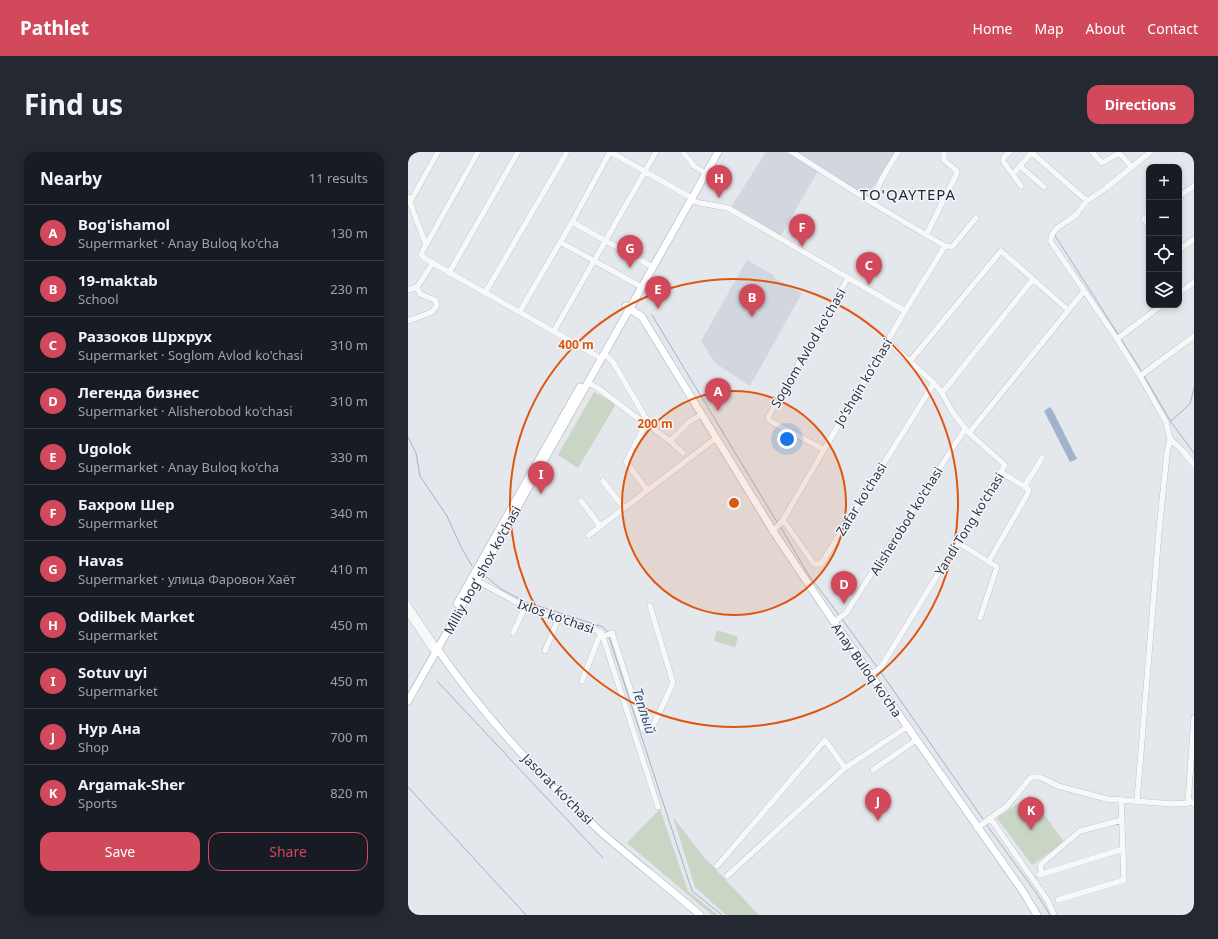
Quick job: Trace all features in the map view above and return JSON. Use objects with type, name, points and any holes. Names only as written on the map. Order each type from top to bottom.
[{"type":"main road","name":"Milliy bog‘ shox ko‘chasi","points":[[435,649],[690,198],[702,171],[713,152]]},
{"type":"main road","name":"Milliy bog‘ shox ko‘chasi","points":[[628,307],[649,265],[718,152]]},
{"type":"main road","name":"Anay Buloq ko'cha","points":[[628,307],[642,317],[701,415],[774,529],[906,727],[985,823],[1037,915]]},
{"type":"main road","name":"Milliy bog‘ shox ko‘chasi","points":[[435,649],[476,580],[560,427],[588,383],[601,355]]},
{"type":"main road","points":[[408,692],[435,649]]},
{"type":"main road","points":[[408,701],[435,649]]},
{"type":"main road","name":"Jasorat koʻchasi","points":[[435,649],[469,699],[546,784],[621,855],[694,915]]},
{"type":"main road","name":"Jasorat koʻchasi","points":[[435,649],[489,716],[568,801],[631,858],[700,915]]},
{"type":"street","points":[[426,245],[409,200],[438,152]]},
{"type":"street","points":[[478,152],[421,254],[432,264],[554,331],[601,355],[608,357],[613,362],[650,427],[670,441],[683,453]]},
{"type":"street","points":[[449,273],[518,152]]},
{"type":"street","points":[[485,292],[567,152]]},
{"type":"street","points":[[520,311],[572,222],[610,152],[690,198],[728,208],[905,311]]},
{"type":"street","points":[[554,331],[596,261],[656,152]]},
{"type":"street","points":[[683,152],[694,166],[702,171]]},
{"type":"street","points":[[792,152],[874,204],[945,246],[952,247],[976,218]]},
{"type":"street","points":[[874,204],[875,193],[880,182],[898,152]]},
{"type":"street","points":[[926,235],[957,171],[944,160],[944,152]]},
{"type":"street","points":[[1010,152],[1004,157],[1003,161],[1021,186]]},
{"type":"street","points":[[1013,174],[1032,152],[1087,201]]},
{"type":"street","points":[[1092,152],[1102,163],[1115,153],[1119,153],[1132,167]]},
{"type":"street","points":[[1137,801],[1159,531],[1167,453],[1170,439],[1166,422],[1119,337],[1084,291],[1051,242],[1051,237],[1054,231],[1076,214],[1087,201],[1106,188],[1150,152]]},
{"type":"street","points":[[1020,166],[1044,187]]},
{"type":"street","points":[[1182,194],[1194,186]]},
{"type":"street","points":[[572,222],[649,265]]},
{"type":"street","points":[[1182,248],[1194,239]]},
{"type":"street","points":[[560,242],[638,285]]},
{"type":"street","name":"Joʼshqin koʼchasi","points":[[774,529],[783,520],[823,449],[945,246]]},
{"type":"street","points":[[910,361],[1001,251],[1068,310]]},
{"type":"street","points":[[408,290],[417,287],[432,264]]},
{"type":"street","name":"Soglom Avlod ko'chasi","points":[[823,449],[772,422],[768,417],[848,278]]},
{"type":"street","points":[[942,393],[1033,279]]},
{"type":"street","points":[[1182,291],[1194,282]]},
{"type":"street","points":[[408,321],[432,312],[437,305],[435,300],[420,294],[417,287]]},
{"type":"street","name":"Alisherobod ko'chasi","points":[[836,621],[846,613],[967,431],[1084,291]]},
{"type":"street","points":[[1119,337],[1158,308]]},
{"type":"street","points":[[1140,376],[1194,336]]},
{"type":"street","name":"Yandi Tong ko'chasi","points":[[872,674],[880,669],[1005,465],[967,431],[953,413],[942,393],[934,383],[888,341]]},
{"type":"street","points":[[588,383],[598,388],[644,423],[644,426],[626,462],[647,490]]},
{"type":"street","name":"Zafar ko'chasi","points":[[783,520],[814,564],[821,564],[934,383]]},
{"type":"street","points":[[670,441],[690,421],[701,415]]},
{"type":"street","points":[[589,535],[716,438]]},
{"type":"street","points":[[1170,439],[1182,450],[1194,465]]},
{"type":"street","points":[[1024,487],[1042,458]]},
{"type":"street","points":[[989,561],[1029,490],[1001,472]]},
{"type":"street","points":[[603,481],[624,508]]},
{"type":"street","points":[[581,501],[600,526]]},
{"type":"street","points":[[958,542],[997,567],[980,618]]},
{"type":"street","name":"Ixlos ko'chasi","points":[[476,580],[525,607],[606,634],[658,807]]},
{"type":"street","points":[[408,605],[435,649]]},
{"type":"street","points":[[606,634],[643,729],[647,731],[652,728],[673,683],[650,606]]},
{"type":"street","points":[[513,633],[525,607]]},
{"type":"street","points":[[408,613],[435,649]]},
{"type":"street","points":[[545,651],[558,619]]},
{"type":"street","points":[[582,680],[606,634]]},
{"type":"street","points":[[1054,915],[1048,901],[1014,852],[985,823],[1007,806],[1031,777],[1040,777],[1058,786],[1107,799],[1173,804],[1192,802],[1194,718]]},
{"type":"street","points":[[727,876],[845,768],[906,727]]},
{"type":"street","points":[[717,866],[825,740],[845,768]]},
{"type":"street","points":[[873,770],[916,740]]},
{"type":"street","points":[[1058,900],[1124,880],[1122,800]]},
{"type":"street","points":[[1042,874],[1040,865],[1080,831],[1122,820]]},
{"type":"street","points":[[1032,877],[1123,849]]},
{"type":"shaded area","points":[[766,152],[786,152],[818,171],[780,237],[731,207]]},
{"type":"shaded area","points":[[795,152],[895,152],[867,197]]},
{"type":"shaded area","points":[[747,260],[775,276],[774,278],[802,293],[750,386],[715,363],[701,341]]},
{"type":"green space","points":[[594,392],[616,404],[578,468],[558,455]]},
{"type":"green space","points":[[717,630],[738,637],[735,647],[714,641]]},
{"type":"green space","points":[[1030,795],[1064,842],[1032,865],[997,818]]},
{"type":"green space","points":[[660,809],[688,891],[718,915],[712,915],[627,843]]},
{"type":"green space","points":[[673,817],[703,856],[759,915],[726,915],[695,887]]},
{"type":"water","points":[[1050,407],[1077,459],[1070,462],[1044,411]]},
{"type":"waterway","points":[[1054,234],[1118,334]]},
{"type":"waterway","points":[[652,315],[777,522]]},
{"type":"waterway","points":[[1121,339],[1142,372]]},
{"type":"waterway","points":[[1144,376],[1171,422],[1194,453]]},
{"type":"waterway","points":[[1171,421],[1190,404],[1194,388]]},
{"type":"waterway","name":"Теплый","points":[[408,437],[416,453],[420,476],[447,516],[461,547],[472,566]]},
{"type":"waterway","points":[[780,526],[808,574],[839,615]]},
{"type":"waterway","name":"Теплый","points":[[484,575],[501,589],[526,602],[603,627],[608,632]]},
{"type":"waterway","points":[[842,619],[877,667]]},
{"type":"waterway","name":"Теплый","points":[[609,637],[692,891],[722,915]]},
{"type":"waterway","points":[[880,671],[983,819]]},
{"type":"waterway","points":[[437,681],[603,858]]},
{"type":"waterway","points":[[408,787],[526,915]]},
{"type":"waterway","points":[[986,824],[1037,894],[1050,915]]},
{"type":"place","name":"Odilbek Market","points":[[719,198]]},
{"type":"place","name":"Бахром Шер","points":[[802,247]]},
{"type":"place","name":"Havas","points":[[630,268]]},
{"type":"place","name":"Раззоков Шрхрух","points":[[869,285]]},
{"type":"place","name":"Ugolok","points":[[658,309]]},
{"type":"place","name":"19-maktab","points":[[752,317]]},
{"type":"place","name":"Bog'ishamol","points":[[718,411]]},
{"type":"place","name":"Sotuv uyi","points":[[541,494]]},
{"type":"place","name":"Легенда бизнес","points":[[844,604]]},
{"type":"place","name":"Нур Ана","points":[[878,821]]},
{"type":"place","name":"Argamak-Sher","points":[[1031,830]]},
{"type":"district","name":"TO'QAYTEPA","points":[[908,195]]}]
